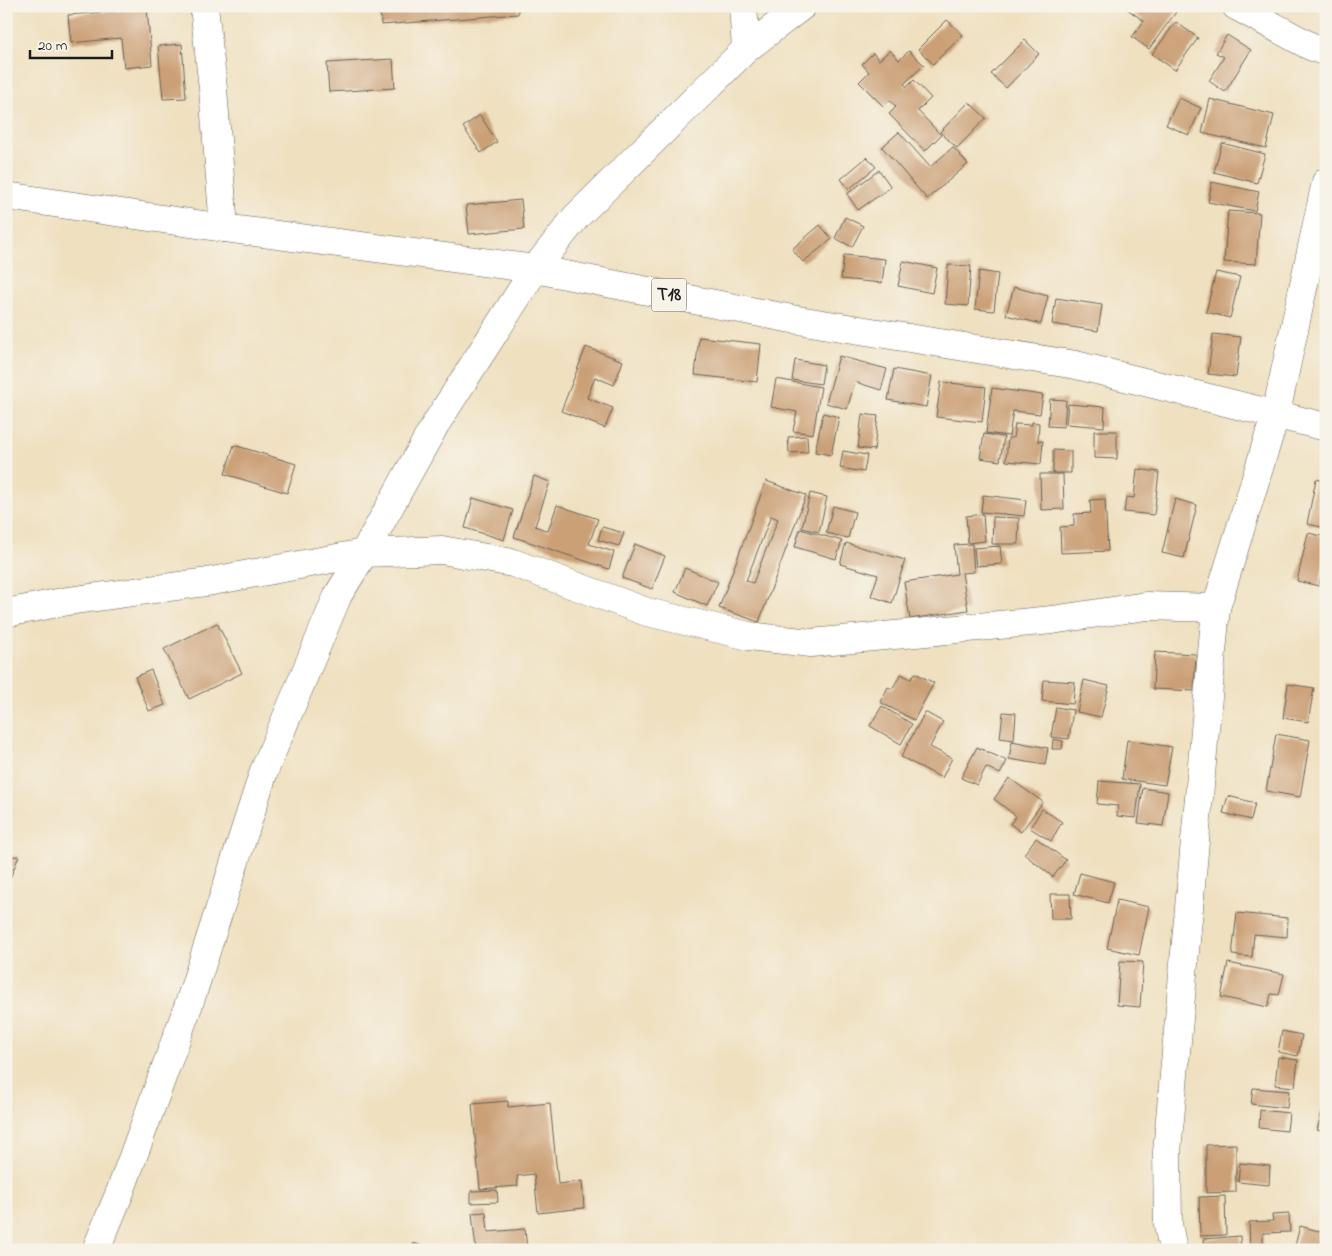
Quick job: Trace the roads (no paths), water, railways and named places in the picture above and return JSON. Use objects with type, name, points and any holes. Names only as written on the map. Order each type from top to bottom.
[{"type":"main road","points":[[204,6],[213,89],[224,228]]},
{"type":"main road","points":[[743,6],[746,49]]},
{"type":"main road","points":[[96,1250],[120,1192],[190,1001],[264,771],[338,595],[364,553],[435,424],[535,269],[576,217],[746,49],[802,6]]},
{"type":"main road","points":[[1236,6],[1310,46],[1326,52]]},
{"type":"main road","points":[[1173,1250],[1168,1224],[1167,1152],[1216,608],[1276,413],[1326,182]]},
{"type":"main road","name":"T18","points":[[6,196],[224,228],[535,269],[792,319],[1076,365],[1276,413],[1326,427]]},
{"type":"main road","points":[[6,613],[68,601],[208,582],[364,553],[442,550],[513,563],[647,612],[749,636],[811,643],[1052,620],[1146,606],[1216,608]]}]
